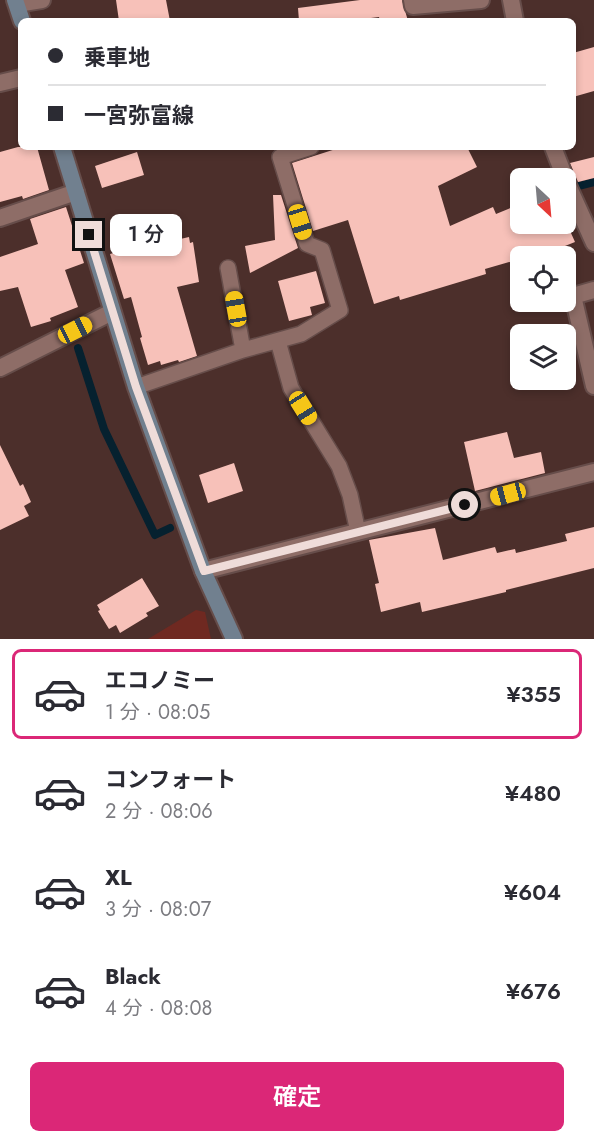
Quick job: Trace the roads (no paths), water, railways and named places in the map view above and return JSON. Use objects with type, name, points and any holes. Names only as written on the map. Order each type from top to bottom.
[{"type":"main road","points":[[16,2],[21,18]]},
{"type":"main road","points":[[63,150],[136,387],[204,571],[234,639]]},
{"type":"street","points":[[16,2],[42,0]]},
{"type":"street","points":[[412,0],[413,6],[481,0]]},
{"type":"street","points":[[511,0],[514,18]]},
{"type":"street","points":[[0,83],[18,79]]},
{"type":"street","points":[[554,150],[561,168]]},
{"type":"street","points":[[0,218],[76,192]]},
{"type":"street","points":[[576,204],[594,243]]},
{"type":"street","points":[[594,290],[573,296],[594,386]]},
{"type":"street","points":[[0,368],[112,312]]},
{"type":"street","points":[[204,571],[594,472]]},
{"type":"lane","points":[[136,387],[243,350],[301,334],[340,310],[321,250],[307,244],[280,157],[302,150]]},
{"type":"lane","points":[[228,268],[243,350]]},
{"type":"lane","points":[[278,340],[291,388],[339,466],[350,495],[358,532]]},
{"type":"waterway","points":[[579,186],[594,182]]},
{"type":"waterway","points":[[78,348],[104,429],[155,535],[170,528]]}]
